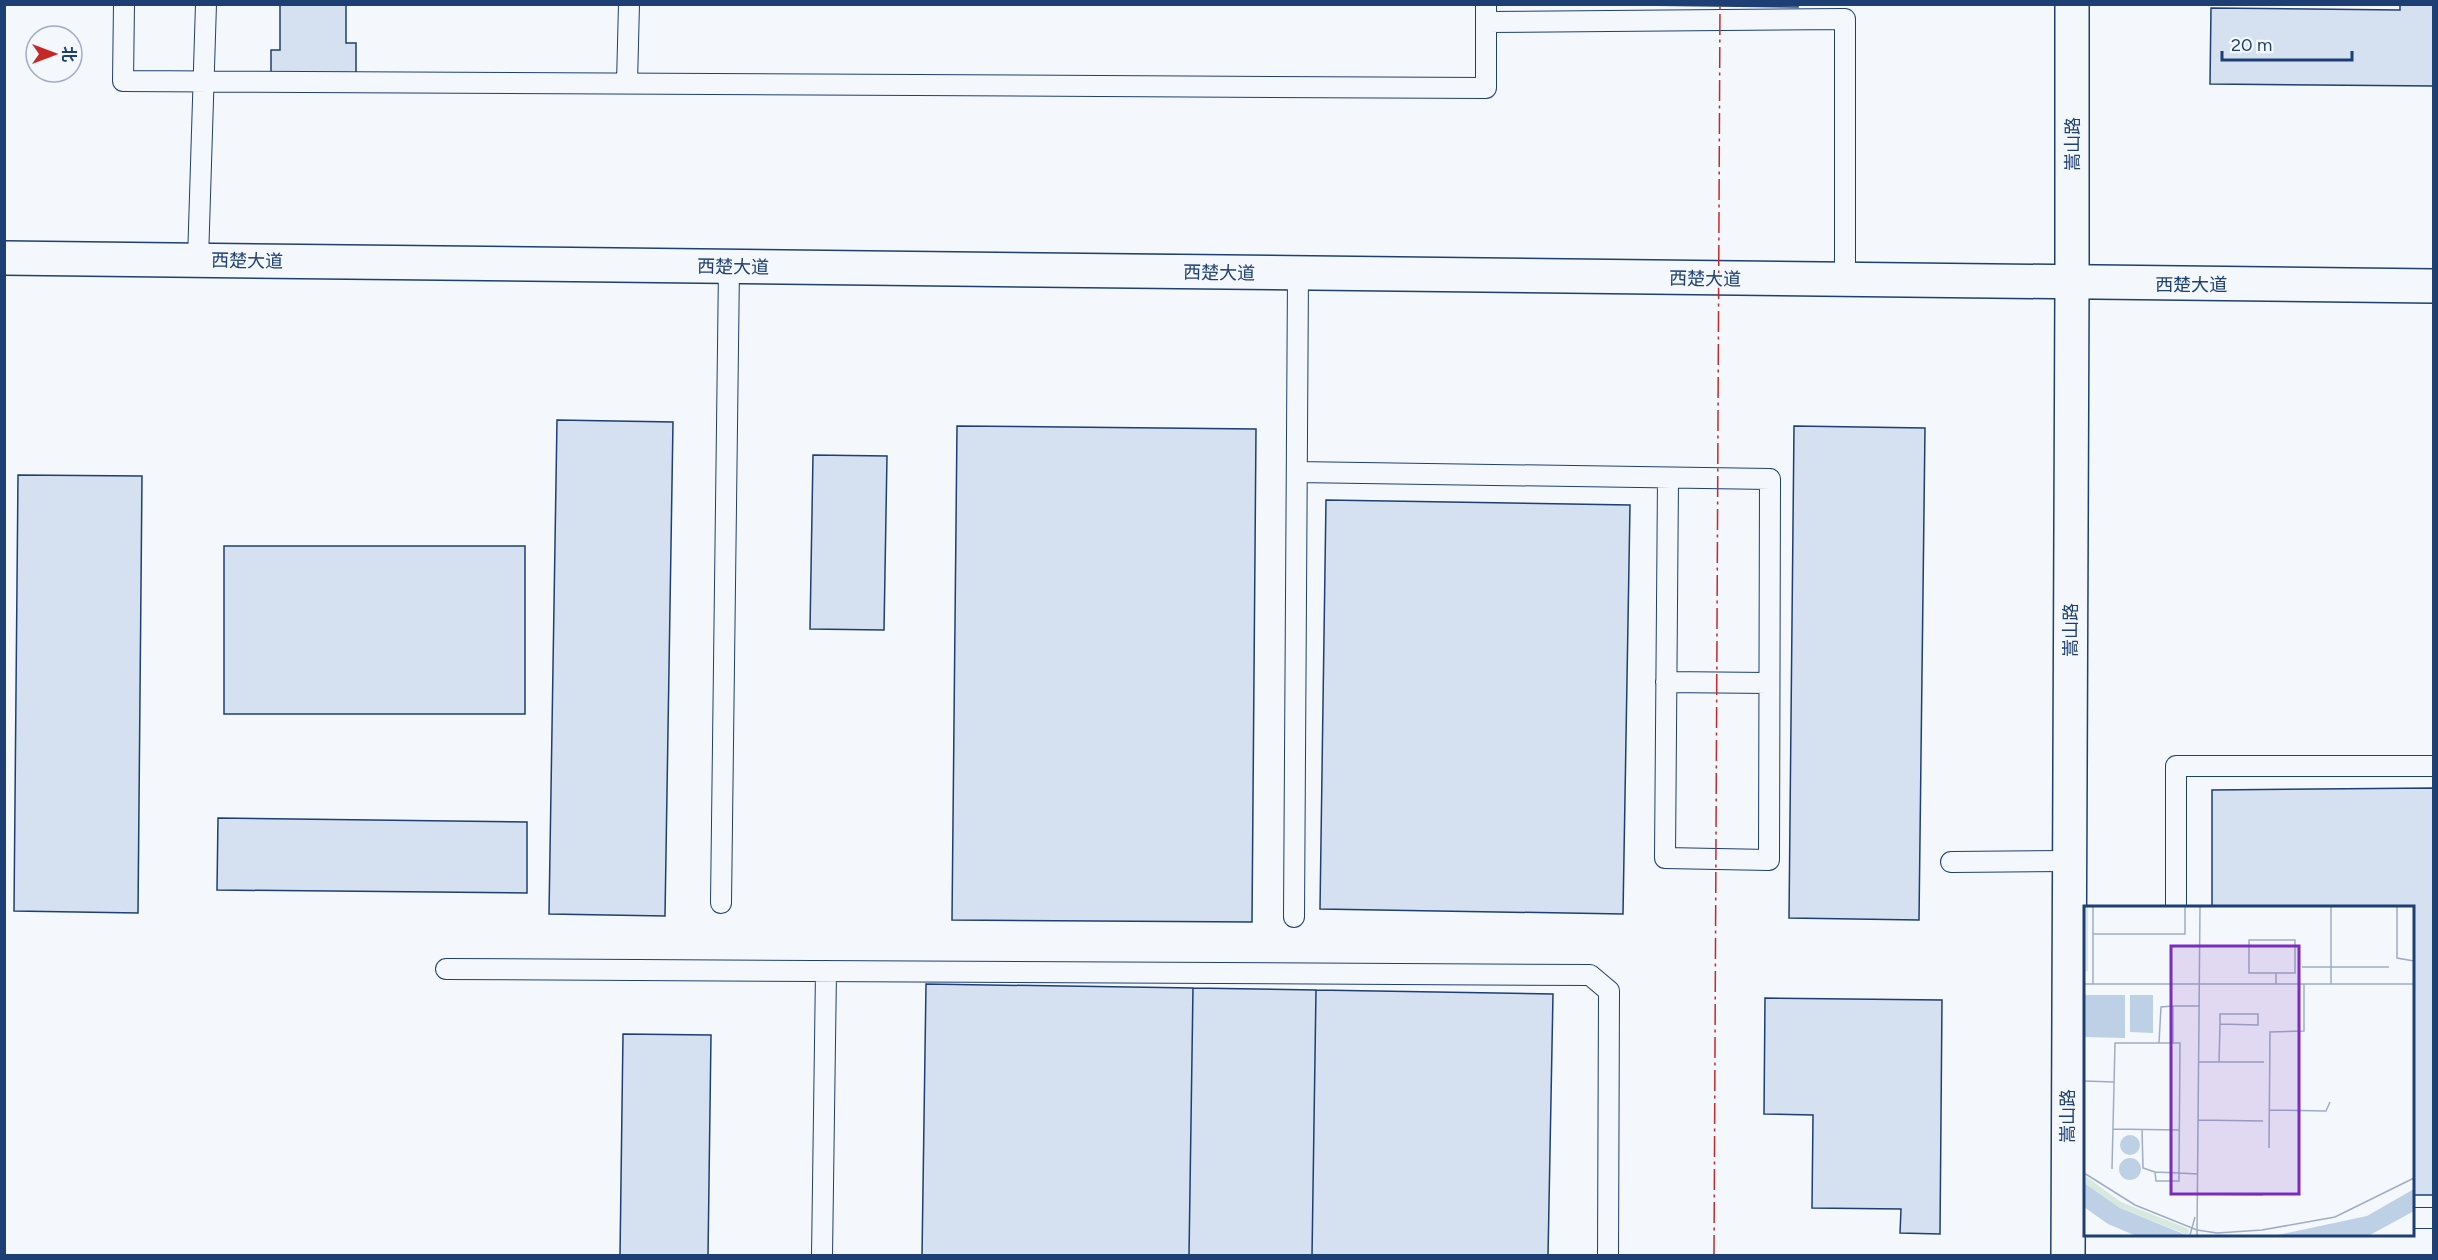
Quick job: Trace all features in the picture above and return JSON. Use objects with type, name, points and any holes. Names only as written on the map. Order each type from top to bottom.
[{"type":"main road","name":"嵩山路","points":[[2068,1256],[2077,1036],[2069,861],[2072,4]]},
{"type":"main road","name":"西楚大道","points":[[4,258],[2072,284],[2433,286]]},
{"type":"lane","points":[[124,4],[123,81],[1486,88],[1486,13],[1845,12],[1845,281]]},
{"type":"lane","points":[[198,260],[206,4]]},
{"type":"lane","points":[[627,84],[629,4]]},
{"type":"lane","points":[[721,903],[729,267]]},
{"type":"lane","points":[[1294,917],[1298,274]]},
{"type":"lane","points":[[1297,472],[1770,479],[1768,860],[1665,858],[1668,478]]},
{"type":"lane","points":[[1666,682],[1769,683]]},
{"type":"lane","points":[[2176,906],[2176,766],[2433,766]]},
{"type":"lane","points":[[1951,862],[2069,861]]},
{"type":"lane","points":[[446,969],[1590,975],[1609,991],[1608,1256]]},
{"type":"lane","points":[[822,1256],[826,971]]},
{"type":"lane","points":[[2414,1218],[2433,1218]]},
{"type":"building","points":[[280,4],[346,4],[346,43],[356,43],[356,73],[271,73],[271,50],[280,50]]},
{"type":"building","points":[[1556,4],[1798,4],[1798,7]]},
{"type":"building","points":[[2400,4],[2434,4],[2434,86],[2210,84],[2211,8],[2400,10]]},
{"type":"building","points":[[557,420],[673,422],[665,916],[549,914]]},
{"type":"building","points":[[957,426],[1256,429],[1252,922],[952,920]]},
{"type":"building","points":[[1794,426],[1925,428],[1919,920],[1789,918]]},
{"type":"building","points":[[813,455],[887,456],[884,630],[810,629]]},
{"type":"building","points":[[18,475],[142,476],[138,913],[14,911]]},
{"type":"building","points":[[1326,500],[1630,505],[1623,914],[1320,909]]},
{"type":"building","points":[[224,546],[525,546],[525,714],[224,714]]},
{"type":"building","points":[[2434,788],[2434,1195],[2414,1195],[2414,906],[2212,906],[2212,790]]},
{"type":"building","points":[[218,818],[527,822],[527,893],[217,890]]},
{"type":"building","points":[[926,984],[1193,988],[1189,1256],[922,1256]]},
{"type":"building","points":[[1193,988],[1316,990],[1312,1256],[1189,1256]]},
{"type":"building","points":[[1316,990],[1553,994],[1548,1256],[1312,1256]]},
{"type":"building","points":[[1765,998],[1942,1000],[1940,1234],[1900,1233],[1901,1209],[1812,1208],[1813,1115],[1764,1114]]},
{"type":"building","points":[[623,1034],[711,1035],[708,1256],[620,1256]]},
{"type":"power","points":[[1714,1256],[1720,4]]}]
